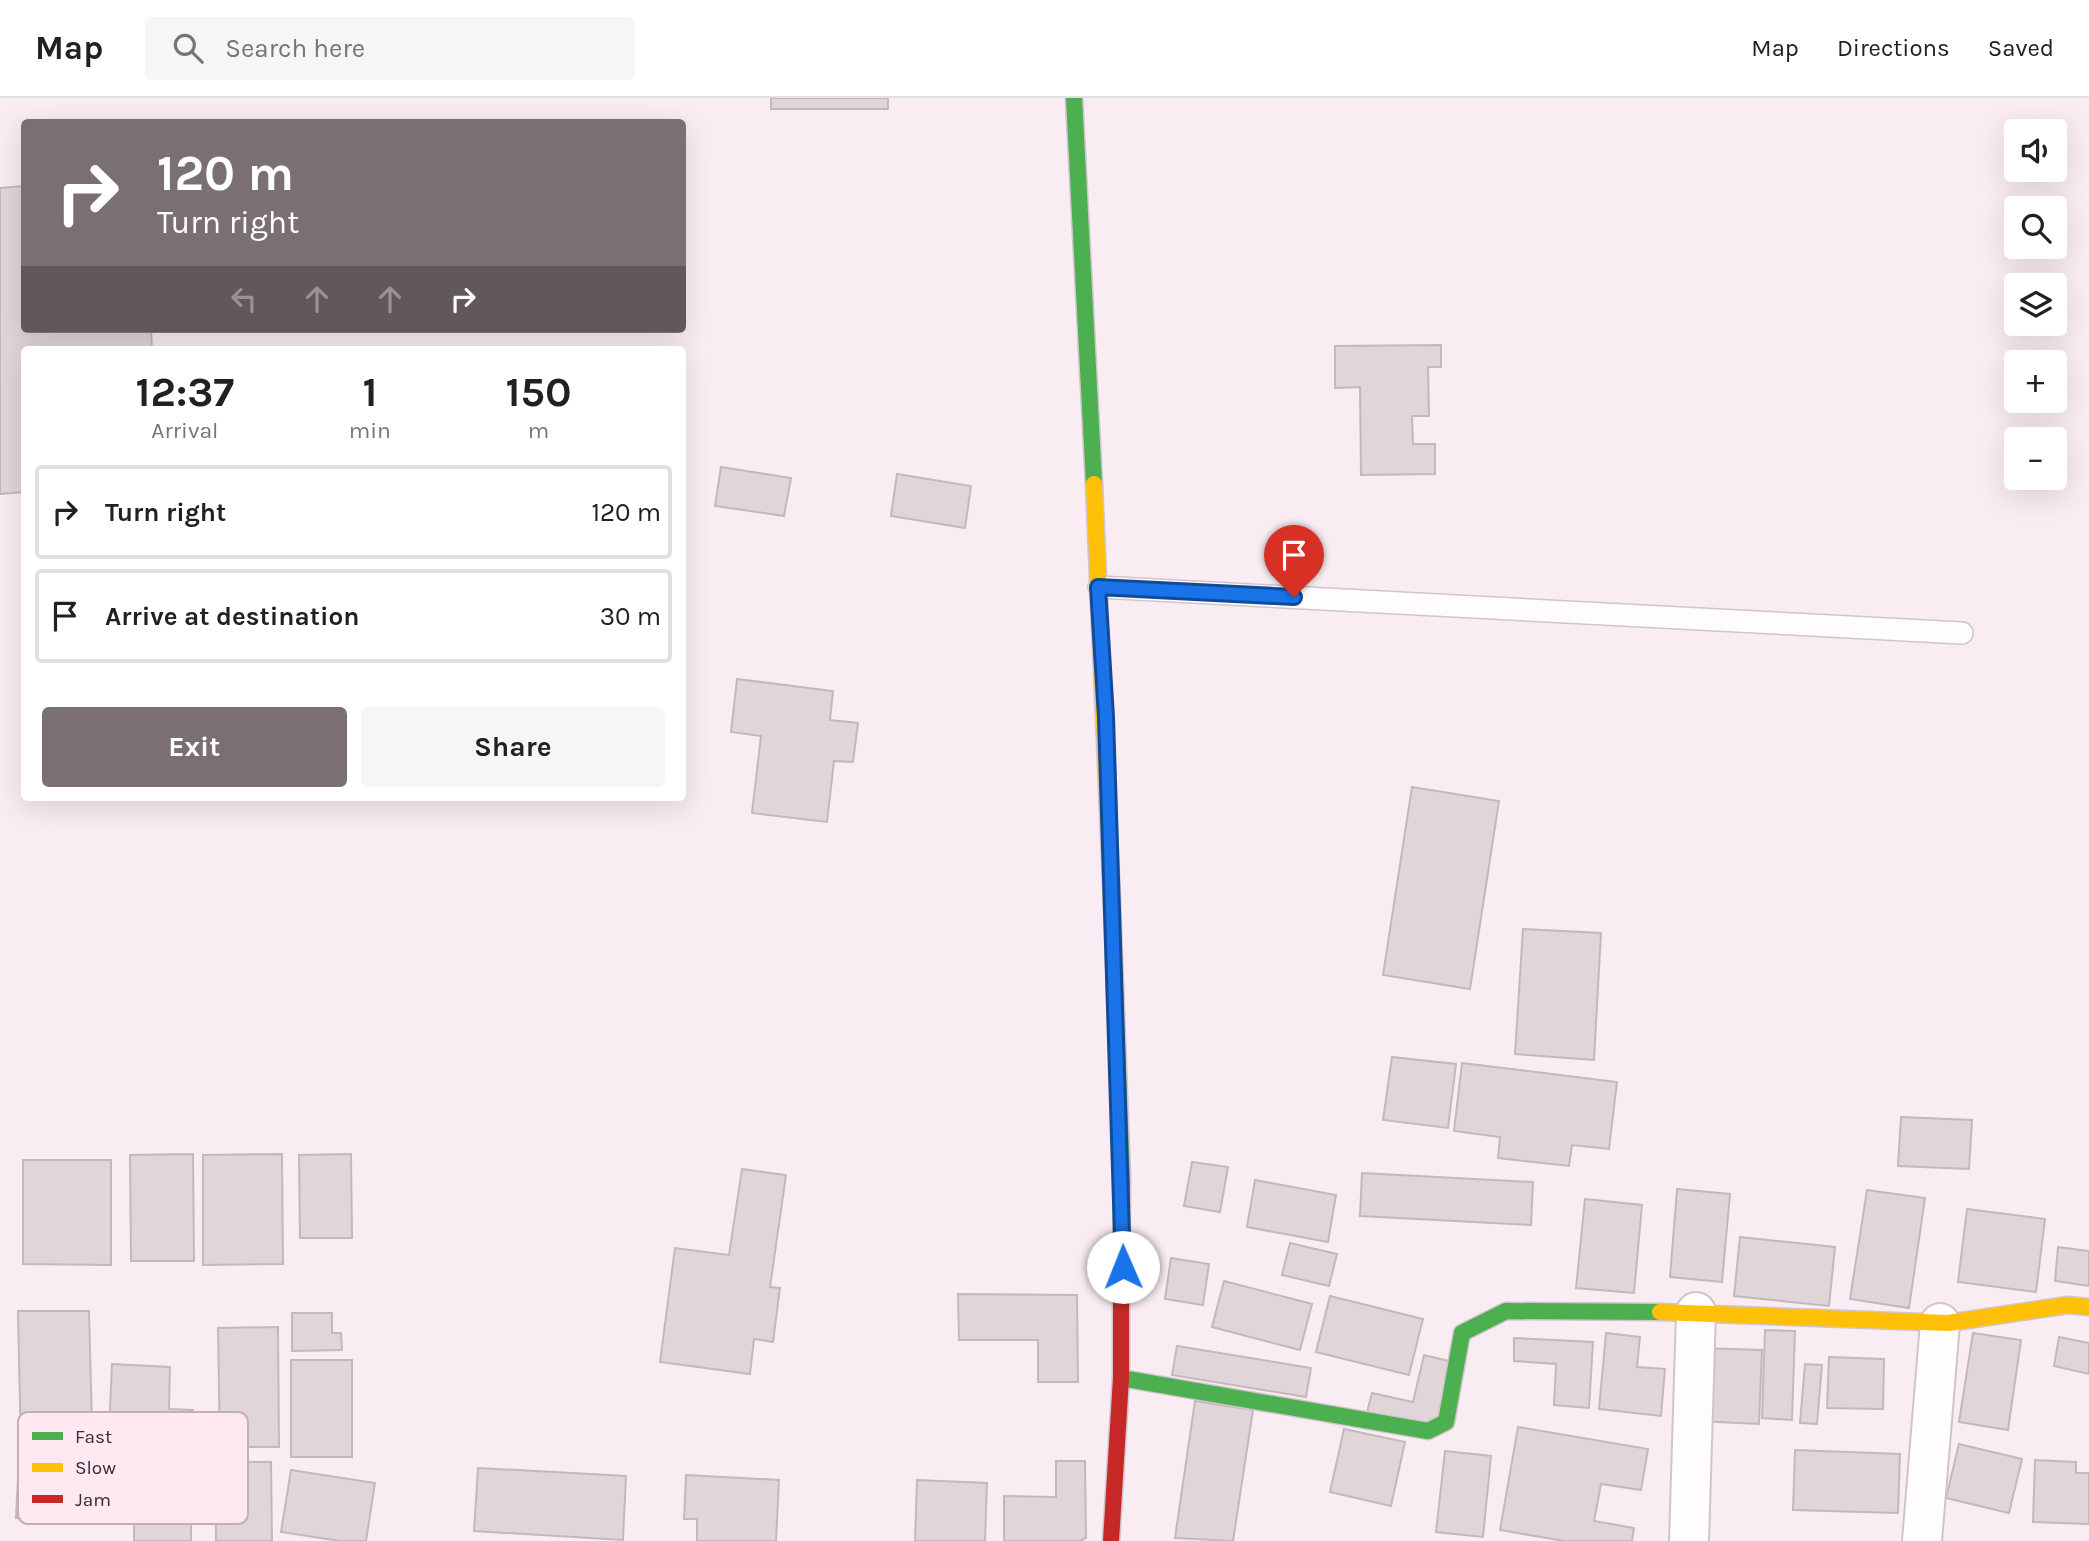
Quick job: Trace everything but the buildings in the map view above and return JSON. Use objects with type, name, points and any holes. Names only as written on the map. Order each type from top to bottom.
[{"type":"street","points":[[1074,98],[1106,717],[1122,1166],[1121,1378],[1111,1541]]},
{"type":"street","points":[[1121,1378],[1428,1431],[1446,1422],[1462,1333],[1506,1311],[1696,1312],[1940,1323],[2067,1305],[2089,1307]]},
{"type":"street","points":[[1689,1541],[1696,1312]]},
{"type":"street","points":[[1922,1541],[1940,1323]]},
{"type":"lane","points":[[1098,587],[1962,633]]},
{"type":"traffic: fast","points":[[1074,98],[1094,484]]},
{"type":"traffic: fast","points":[[1112,903],[1122,1180],[1121,1291]]},
{"type":"traffic: fast","points":[[1121,1378],[1428,1431],[1446,1422],[1462,1333],[1506,1311],[1660,1312]]},
{"type":"traffic: slow","points":[[1094,484],[1112,903]]},
{"type":"traffic: slow","points":[[1660,1312],[1948,1323],[2068,1305],[2089,1307]]},
{"type":"traffic: jam","points":[[1111,1541],[1121,1378],[1121,1291]]},
{"type":"route","points":[[1123,1267],[1106,717],[1098,587],[1294,597]]}]
